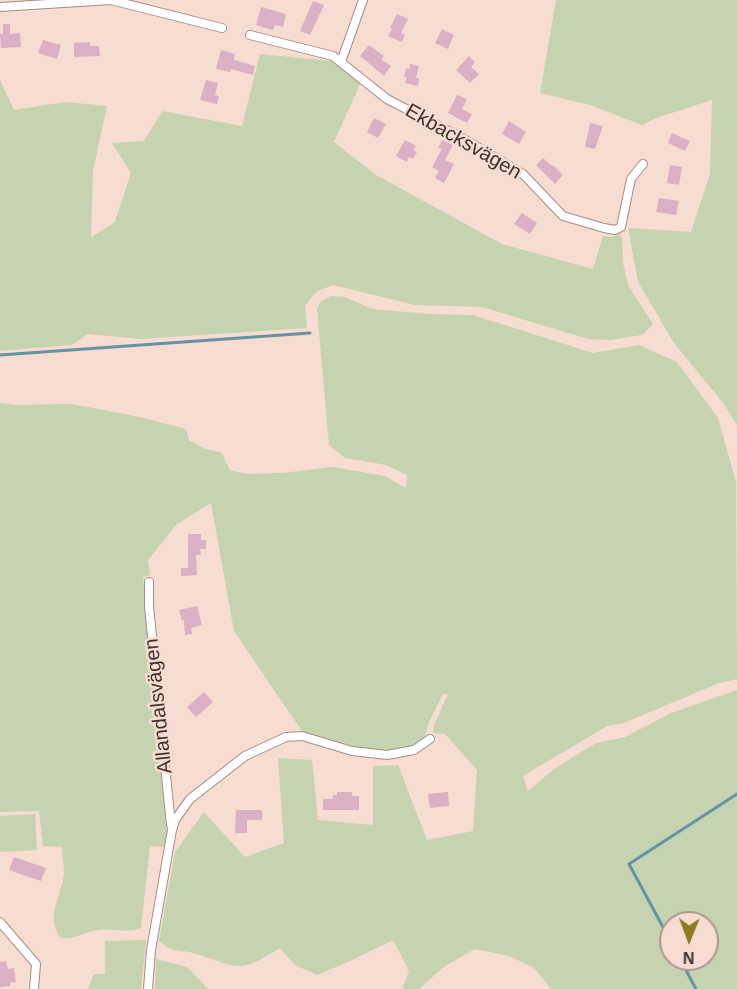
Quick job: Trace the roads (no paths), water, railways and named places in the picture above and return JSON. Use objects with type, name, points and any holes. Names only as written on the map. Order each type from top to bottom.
[{"type":"street","points":[[0,7],[111,0],[222,27]]},
{"type":"street","points":[[150,9],[151,0]]},
{"type":"street","points":[[250,35],[333,56],[340,62],[363,0]]},
{"type":"street","name":"Ekbacksvägen","points":[[340,62],[387,99],[523,174],[563,216],[603,228],[615,230],[621,227],[631,179],[643,164]]},
{"type":"street","name":"Allandalsvägen","points":[[149,582],[149,606],[172,830]]},
{"type":"street","name":"Allandalsvägen","points":[[148,989],[151,950],[172,830],[175,820],[190,800],[245,756],[286,737],[302,736],[352,751],[387,755],[414,750],[430,739]]},
{"type":"street","points":[[0,922],[36,964],[34,989]]},
{"type":"waterway","points":[[0,355],[310,333]]},
{"type":"waterway","points":[[659,920],[629,864],[737,794]]},
{"type":"waterway","points":[[686,971],[696,989]]}]
